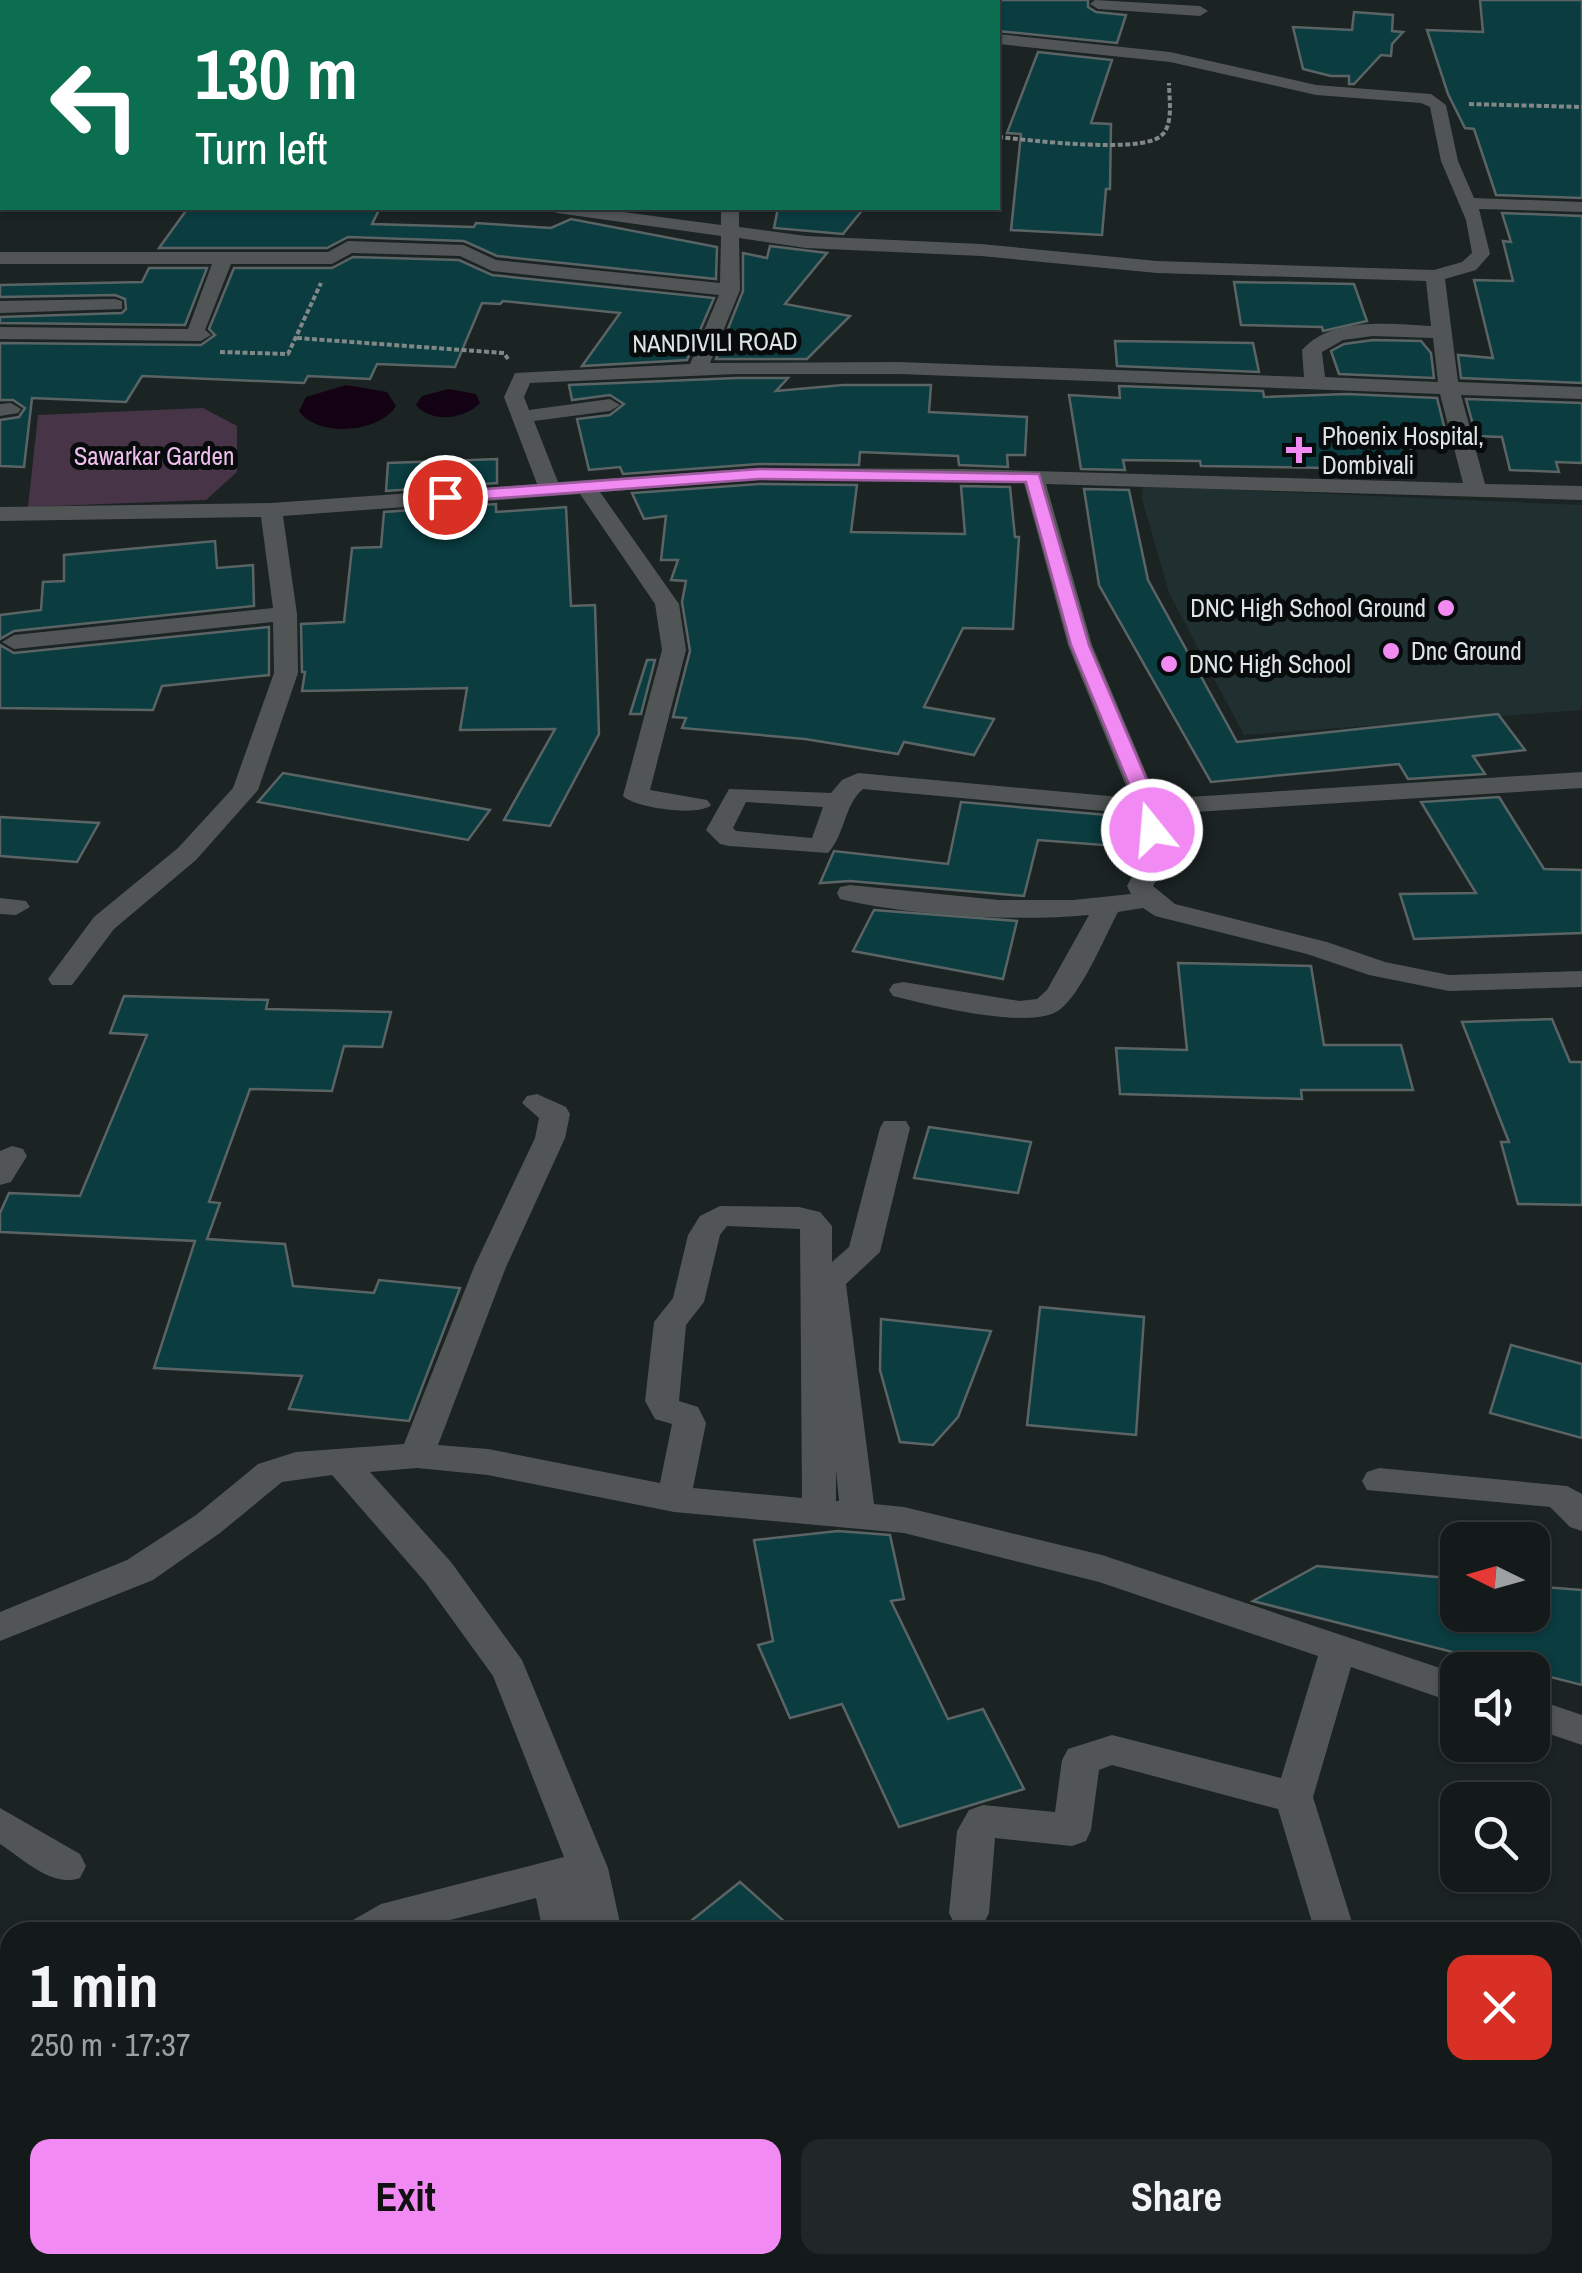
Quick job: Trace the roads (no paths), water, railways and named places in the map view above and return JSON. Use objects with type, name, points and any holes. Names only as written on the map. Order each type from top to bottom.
[{"type":"street","points":[[1076,35],[1099,2],[1200,12]]},
{"type":"street","points":[[573,210],[806,242],[980,250],[1157,268],[1435,276],[1469,266],[1481,254],[1482,241],[1470,203],[1452,170],[1438,105],[1425,98],[1316,90],[1076,35],[1000,39]]},
{"type":"street","points":[[1470,203],[1582,207]]},
{"type":"street","points":[[698,369],[730,290],[730,210]]},
{"type":"street","points":[[0,258],[222,261],[332,258],[348,247],[464,251],[492,265],[730,290]]},
{"type":"street","points":[[149,266],[222,261]]},
{"type":"street","points":[[0,333],[199,332],[222,261]]},
{"type":"street","points":[[1435,276],[1449,389],[1476,490]]},
{"type":"street","points":[[0,308],[115,305]]},
{"type":"street","points":[[1353,366],[1314,374],[1314,347],[1331,337],[1370,330],[1442,332]]},
{"type":"street","name":"NANDIVILI ROAD","points":[[522,417],[514,397],[522,377],[698,369],[1314,374],[1449,389],[1582,394]]},
{"type":"street","points":[[550,490],[522,417],[610,406]]},
{"type":"street","points":[[0,514],[270,510],[759,474],[1033,477],[1582,493]]},
{"type":"street","points":[[1033,477],[1080,645],[1148,806],[1157,854],[1140,886],[1148,899],[1165,910],[1317,948],[1379,969],[1449,983],[1582,979]]},
{"type":"street","points":[[586,487],[667,604],[674,650],[636,796],[698,805]]},
{"type":"street","points":[[62,979],[104,922],[187,854],[245,790],[286,673],[285,614],[270,510]]},
{"type":"street","points":[[14,642],[285,614]]},
{"type":"street","points":[[841,801],[849,785],[872,780],[1148,806],[1582,780]]},
{"type":"street","points":[[850,893],[995,911],[1107,908],[1148,899]]},
{"type":"street","points":[[903,990],[1018,1010],[1046,1006],[1058,995],[1107,908]]},
{"type":"street","points":[[417,1456],[490,1267],[550,1138],[554,1114],[538,1104]]},
{"type":"street","points":[[858,1514],[830,1281],[864,1252],[895,1128]]},
{"type":"street","points":[[674,1499],[689,1423],[686,1416],[668,1410],[662,1401],[670,1322],[688,1302],[704,1235],[720,1216],[799,1217],[816,1226],[819,1512]]},
{"type":"street","points":[[0,1627],[140,1570],[208,1524],[270,1473],[339,1460],[417,1456],[488,1462],[674,1499],[904,1520],[1102,1569],[1440,1683]]},
{"type":"street","points":[[339,1460],[438,1572],[509,1670],[570,1873],[597,1922]]},
{"type":"street","points":[[1379,1481],[1555,1495],[1568,1501],[1582,1518]]},
{"type":"street","points":[[1332,1922],[1294,1797],[1338,1649]]},
{"type":"street","points":[[1550,1720],[1582,1730]]},
{"type":"street","points":[[969,1913],[976,1831],[982,1821],[1072,1830],[1082,1760],[1094,1752],[1112,1750],[1294,1797]]},
{"type":"street","points":[[0,1824],[66,1866]]},
{"type":"street","points":[[381,1922],[570,1873]]},
{"type":"street","points":[[563,1922],[570,1873]]},
{"type":"place","name":"Phoenix Hospital, Dombivali","points":[[1299,450]]},
{"type":"place","name":"DNC High School Ground","points":[[1446,608]]},
{"type":"place","name":"Dnc Ground","points":[[1391,651]]},
{"type":"place","name":"DNC High School","points":[[1169,664]]},
{"type":"park label","name":"Sawarkar Garden","points":[[154,456]]}]
